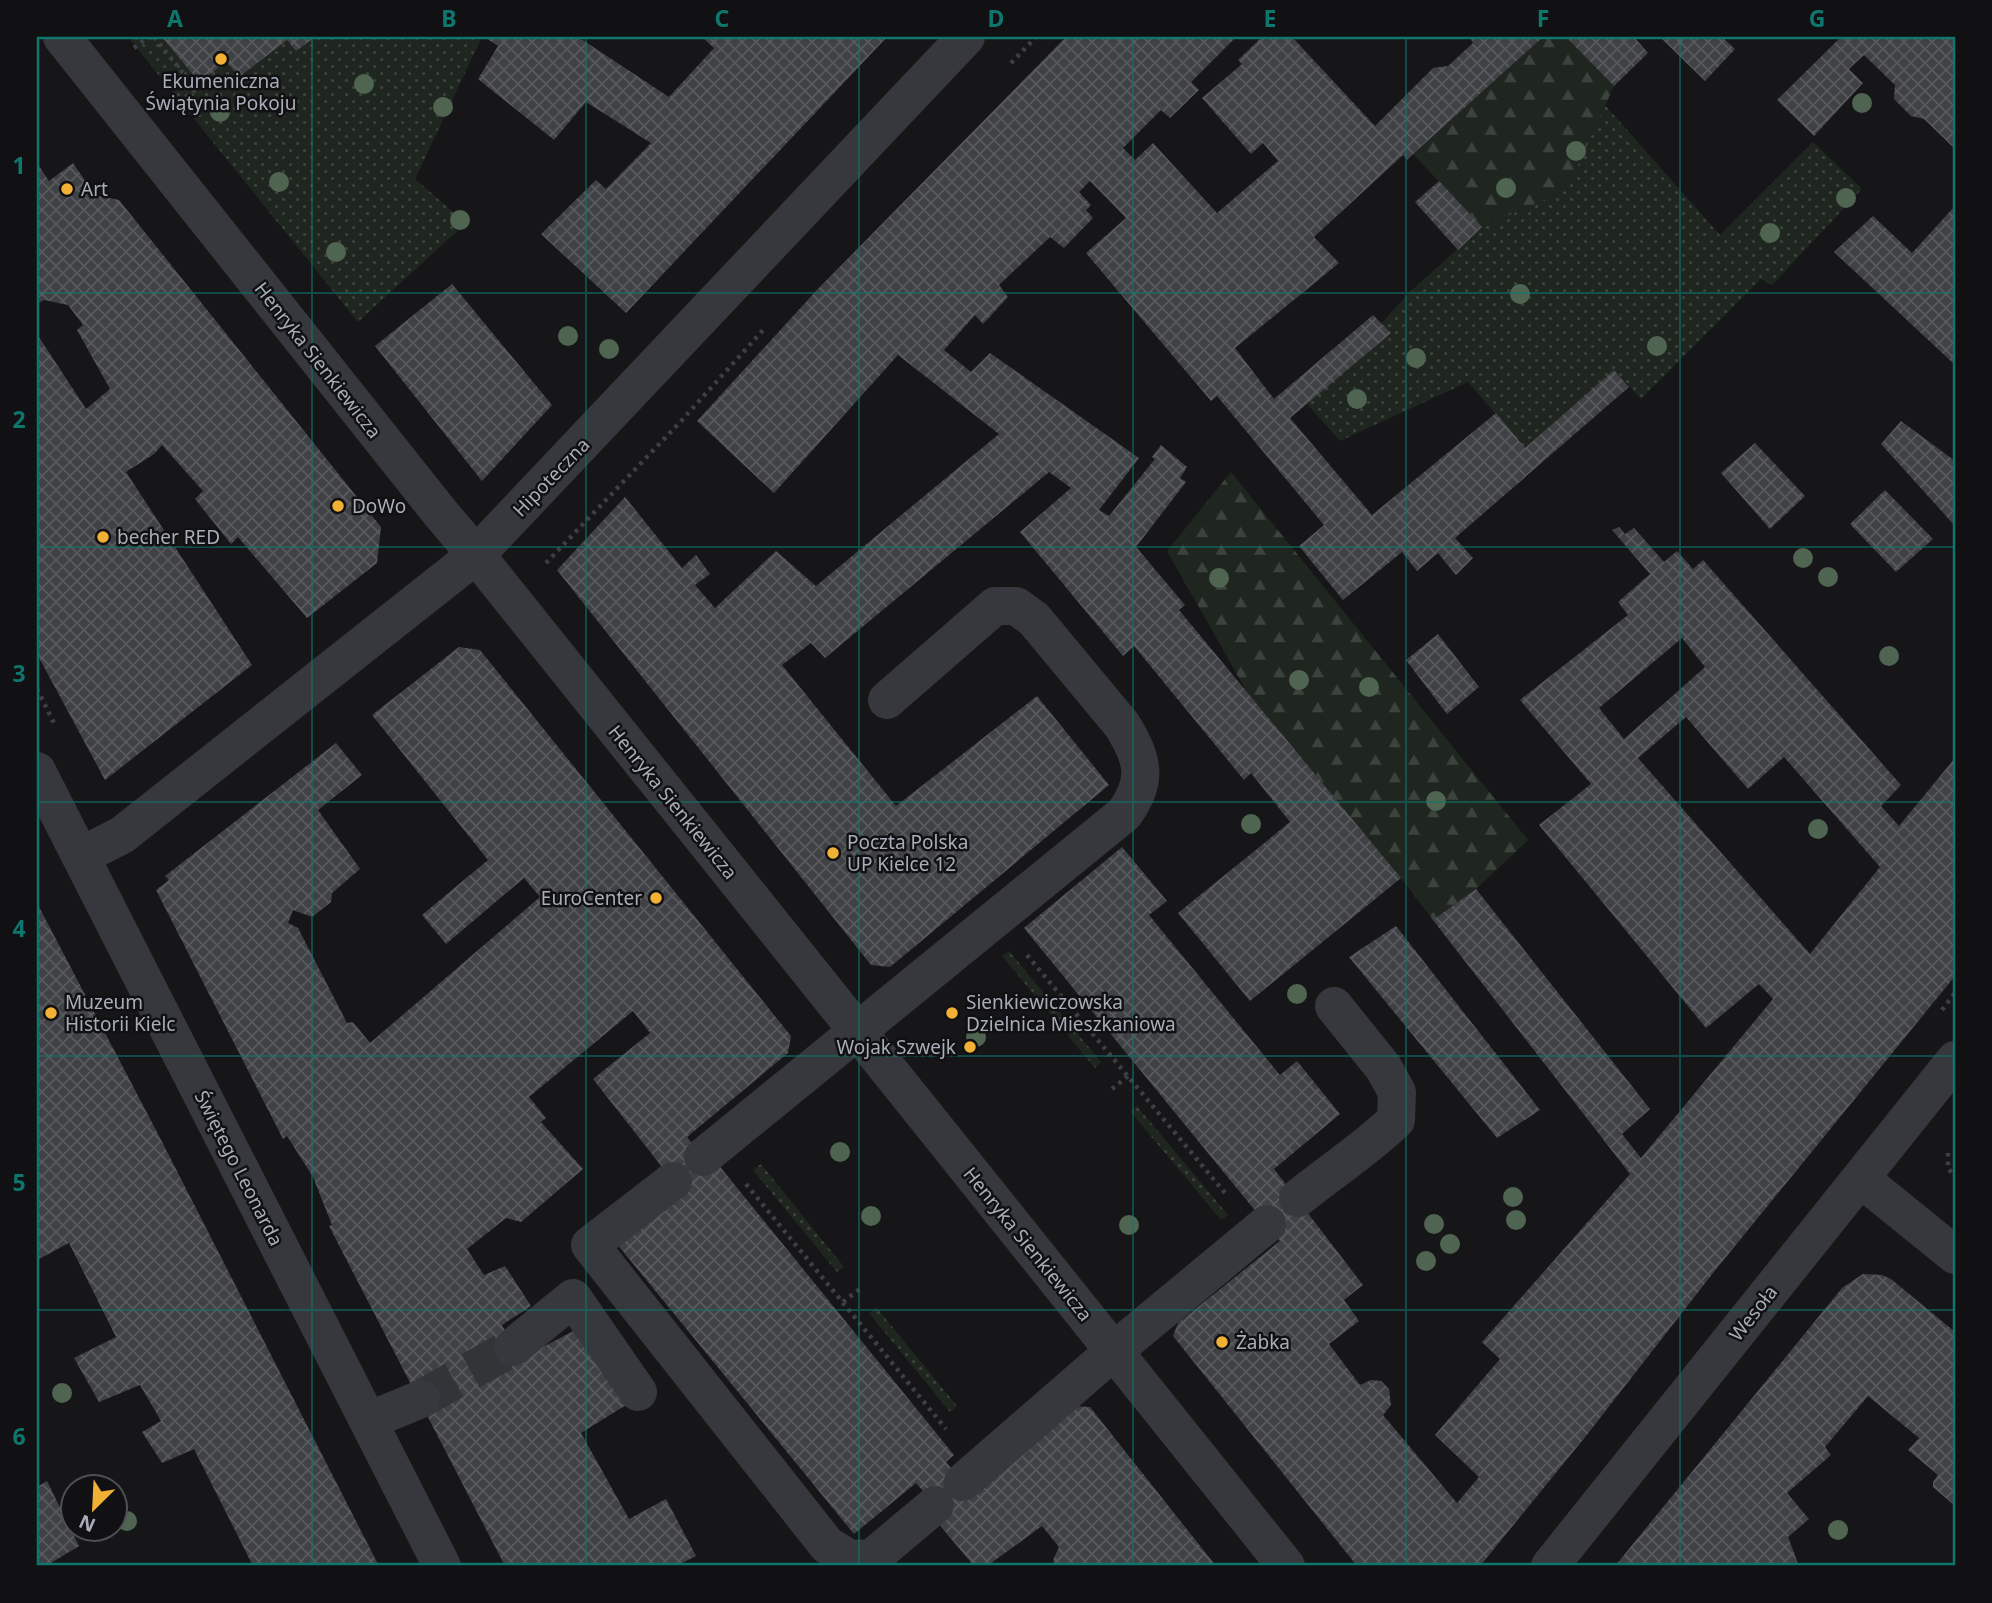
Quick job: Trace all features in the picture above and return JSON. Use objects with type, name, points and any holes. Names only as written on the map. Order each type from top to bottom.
[{"type":"street","name":"Henryka Sienkiewicza","points":[[62,37],[433,504],[1286,1566]]},
{"type":"street","name":"Hipoteczna","points":[[81,856],[121,835],[476,555],[966,37]]},
{"type":"street","points":[[709,1152],[1124,814],[1136,798],[1141,782],[1141,764],[1134,744],[1122,725],[1034,619],[1016,606],[995,606],[887,700]]},
{"type":"street","name":"Świętego Leonarda","points":[[37,771],[442,1566]]},
{"type":"street","points":[[1297,1198],[1333,1169],[1375,1141],[1396,1121],[1397,1093],[1383,1067],[1334,1006]]},
{"type":"street","name":"Wesoła","points":[[1550,1566],[1955,1060]]},
{"type":"street","points":[[1860,1178],[1955,1255]]},
{"type":"street","points":[[673,1181],[590,1245],[827,1545],[850,1559],[872,1558],[1262,1228]]},
{"type":"street","points":[[513,1347],[573,1298],[638,1392]]},
{"type":"street","points":[[368,1421],[421,1399]]},
{"type":"path","points":[[153,37],[175,58],[196,89]]},
{"type":"path","points":[[511,600],[683,419]]},
{"type":"path","points":[[37,689],[61,737]]},
{"type":"path","points":[[996,917],[1128,1076],[1262,1228]]},
{"type":"path","points":[[1112,1089],[1128,1076]]},
{"type":"path","points":[[1948,1149],[1948,1168],[1955,1177]]},
{"type":"path","points":[[709,1152],[843,1302],[958,1485]]},
{"type":"path","points":[[843,1302],[860,1288]]},
{"type":"green space","points":[[128,37],[482,37],[415,179],[466,223],[358,322]]},
{"type":"green space","points":[[1543,37],[1566,37],[1614,86],[1567,190],[1482,227],[1413,154]]},
{"type":"green space","points":[[1604,104],[1720,235],[1813,142],[1862,189],[1772,285],[1761,279],[1641,399],[1614,370],[1525,448],[1468,382],[1340,441],[1307,404],[1412,290],[1482,227],[1567,190]]},
{"type":"green space","points":[[1231,472],[1528,840],[1476,889],[1433,920],[1247,692],[1167,551]]},
{"type":"green space","points":[[1009,951],[1101,1062],[1095,1068],[1002,956]]},
{"type":"green space","points":[[1137,1106],[1228,1215],[1221,1220],[1130,1111]]},
{"type":"green space","points":[[761,1164],[844,1267],[837,1272],[753,1170]]},
{"type":"green space","points":[[876,1307],[957,1406],[950,1412],[869,1313]]},
{"type":"building","name":"Ekumeniczna Świątynia Pokoju","points":[[162,37],[315,37],[296,51],[287,40],[239,77],[226,61],[200,83]]},
{"type":"building","points":[[487,37],[578,37],[669,97],[714,48],[702,37],[887,37],[626,313],[541,234],[596,180],[606,189],[651,143],[586,102],[554,140],[478,79],[498,46]]},
{"type":"building","points":[[1066,37],[1236,37],[1191,82],[1199,90],[1170,118],[1161,110],[1123,148],[1135,160],[1153,143],[1217,213],[1278,161],[1263,143],[1251,154],[1202,98],[1242,64],[1238,60],[1262,37],[1292,37],[1375,126],[1433,68],[1448,66],[1473,43],[1470,37],[1543,37],[1407,160],[1403,155],[1314,237],[1339,263],[1235,348],[1274,399],[1373,315],[1391,333],[1290,418],[1372,515],[1496,413],[1525,448],[1614,370],[1629,387],[1455,538],[1473,558],[1456,575],[1438,553],[1417,571],[1402,552],[1343,600],[1299,546],[1324,525],[1217,396],[1211,401],[1086,253],[1126,218],[1090,181],[1079,192],[1091,205],[1086,210],[1093,218],[1064,248],[1050,237],[999,285],[1008,297],[983,324],[975,315],[944,350],[971,372],[990,353],[1139,458],[1099,510],[1109,516],[1155,459],[1152,457],[1161,445],[1187,467],[1180,478],[1186,482],[1136,547],[1185,605],[1179,610],[1401,878],[1250,1001],[1178,913],[1290,822],[1251,773],[1244,780],[1134,646],[1123,656],[1020,532],[1071,488],[1049,472],[825,658],[811,643],[782,665],[896,806],[1037,696],[1109,785],[890,967],[871,965],[557,570],[625,497],[682,568],[696,555],[710,574],[695,585],[715,608],[776,551],[816,586],[999,434],[898,355],[774,493],[697,421],[816,291]]},
{"type":"building","points":[[1566,37],[1634,37],[1648,53],[1614,86]]},
{"type":"building","points":[[1660,37],[1722,37],[1735,49],[1705,81]]},
{"type":"building","points":[[1841,37],[1955,37],[1955,149],[1924,119],[1911,116],[1894,99],[1895,85],[1864,55],[1849,69],[1863,83],[1814,136],[1777,100]]},
{"type":"building","points":[[37,163],[49,181],[73,163],[95,195],[119,200],[381,527],[377,563],[307,618],[238,537],[231,544],[195,499],[203,491],[162,445],[154,454],[126,472],[252,665],[105,780],[37,654],[37,334],[86,409],[110,389],[77,330],[83,325],[68,305],[44,300],[37,304]]},
{"type":"building","points":[[1439,181],[1482,227],[1458,250],[1415,202]]},
{"type":"building","points":[[1955,206],[1955,365],[1834,252],[1873,216],[1912,253]]},
{"type":"building","points":[[452,284],[552,405],[482,481],[375,346]]},
{"type":"building","points":[[1901,421],[1955,461],[1955,526],[1881,444]]},
{"type":"building","points":[[1755,443],[1805,496],[1770,529],[1721,473]]},
{"type":"building","points":[[1885,490],[1933,539],[1896,572],[1850,524]]},
{"type":"building","points":[[1619,527],[1625,534],[1634,528],[1664,562],[1677,551],[1693,569],[1703,560],[1901,785],[1881,806],[1899,826],[1955,758],[1955,976],[1713,1273],[1480,1566],[1357,1566],[1173,1336],[1178,1323],[1280,1241],[1024,928],[1122,847],[1167,901],[1149,915],[1280,1075],[1297,1061],[1340,1114],[1274,1169],[1363,1285],[1344,1300],[1359,1321],[1329,1344],[1360,1385],[1371,1380],[1381,1381],[1389,1389],[1391,1405],[1383,1415],[1457,1503],[1479,1477],[1435,1435],[1500,1359],[1482,1342],[1630,1174],[1433,920],[1476,889],[1650,1109],[1622,1134],[1641,1158],[1773,999],[1759,984],[1706,1028],[1539,825],[1591,784],[1520,700],[1628,615],[1618,602],[1650,574],[1612,530]],"holes":[[[1682,638],[1705,667],[1624,739],[1599,708]],[[1686,717],[1748,789],[1784,757],[1880,867],[1810,954],[1638,758]]]},
{"type":"building","points":[[1438,634],[1479,687],[1447,714],[1406,660]]},
{"type":"building","points":[[459,647],[480,650],[791,1036],[788,1053],[687,1137],[711,1168],[717,1163],[954,1455],[946,1462],[971,1492],[1070,1406],[1090,1407],[1216,1566],[1055,1566],[1053,1560],[1059,1547],[1042,1526],[987,1566],[974,1566],[937,1522],[935,1505],[916,1483],[854,1534],[617,1244],[673,1181],[593,1079],[650,1033],[633,1011],[529,1097],[546,1118],[541,1122],[583,1169],[521,1222],[506,1218],[467,1249],[484,1275],[505,1266],[531,1306],[502,1325],[520,1359],[581,1327],[626,1405],[581,1433],[629,1519],[666,1499],[696,1556],[676,1566],[505,1566],[329,1226],[332,1225],[313,1177],[287,1136],[283,1139],[156,890],[169,880],[165,876],[336,743],[362,775],[318,810],[360,869],[332,893],[331,902],[312,917],[293,910],[288,923],[298,928],[347,1023],[353,1022],[370,1043],[540,897],[524,878],[446,944],[422,915],[488,860],[372,715]]},
{"type":"building","points":[[37,903],[379,1566],[253,1566],[194,1449],[162,1463],[142,1432],[161,1421],[140,1385],[99,1402],[74,1358],[116,1337],[69,1243],[37,1260]]},
{"type":"building","points":[[1396,926],[1540,1110],[1497,1138],[1349,957]]},
{"type":"building","points":[[1863,1274],[1882,1275],[1891,1279],[1955,1332],[1955,1506],[1933,1487],[1938,1475],[1908,1450],[1919,1438],[1868,1396],[1825,1447],[1831,1455],[1787,1493],[1809,1519],[1788,1537],[1799,1566],[1615,1566],[1842,1288]]},
{"type":"building","points":[[47,1481],[60,1507],[60,1544],[79,1546],[46,1566],[37,1566],[37,1487]]},
{"type":"tunnel","points":[[421,1399],[513,1347]]},
{"type":"place","name":"Ekumeniczna Świątynia Pokoju","points":[[221,59]]},
{"type":"place","name":"Art","points":[[67,189]]},
{"type":"place","name":"DoWo","points":[[338,506]]},
{"type":"place","name":"becher RED","points":[[103,537]]},
{"type":"place","name":"Poczta Polska UP Kielce 12","points":[[833,853]]},
{"type":"place","name":"EuroCenter","points":[[656,898]]},
{"type":"place","name":"Muzeum Historii Kielc","points":[[51,1013]]},
{"type":"place","name":"Sienkiewiczowska Dzielnica Mieszkaniowa","points":[[952,1013]]},
{"type":"place","name":"Wojak Szwejk","points":[[970,1047]]},
{"type":"place","name":"Żabka","points":[[1222,1342]]}]
